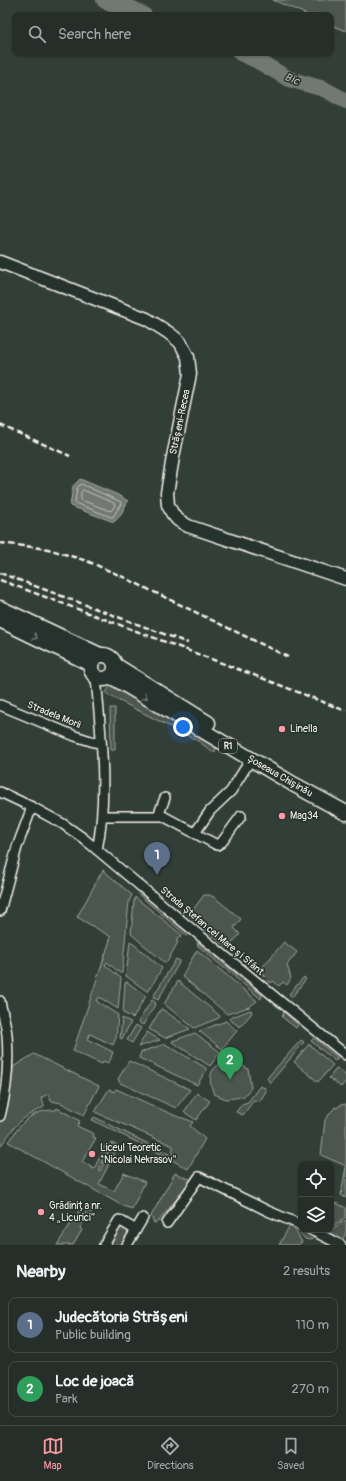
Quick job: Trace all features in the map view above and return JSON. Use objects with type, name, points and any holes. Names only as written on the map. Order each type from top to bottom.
[{"type":"highway","points":[[0,608],[70,641],[96,659]]},
{"type":"highway","points":[[0,620],[96,659],[108,656],[114,661],[114,671],[104,680],[96,678],[91,672],[96,659]]},
{"type":"highway","points":[[114,671],[306,783],[346,804]]},
{"type":"highway","name":"Șoseaua Chișinău","points":[[114,671],[251,759],[346,813]]},
{"type":"main road","name":"Strășeni-Recea","points":[[0,262],[147,319],[170,333],[180,342],[188,357],[190,374],[167,493],[168,505],[172,514],[178,520],[188,526],[346,578]]},
{"type":"street","points":[[96,678],[102,743],[102,816],[97,850]]},
{"type":"street","name":"Stradela Morii","points":[[0,705],[75,736],[102,743]]},
{"type":"street","points":[[195,832],[210,811],[231,792],[251,759]]},
{"type":"street","name":"Strada Ștefan cel Mare și Sfânt","points":[[0,792],[63,824],[83,838],[346,1055]]},
{"type":"street","points":[[158,816],[164,798]]},
{"type":"street","points":[[0,911],[17,847],[32,807]]},
{"type":"street","points":[[102,816],[168,817],[217,845],[222,842],[241,816]]},
{"type":"street","points":[[0,1001],[7,1034],[7,1073],[0,1116]]},
{"type":"street","points":[[167,1223],[199,1177],[268,1211],[298,1224]]},
{"type":"street","points":[[127,1245],[143,1218]]},
{"type":"street","points":[[104,1245],[119,1220],[136,1230]]},
{"type":"street","points":[[317,1233],[341,1245]]},
{"type":"shaded area","points":[[273,0],[346,0],[346,31],[334,26],[334,12],[301,12]]},
{"type":"shaded area","points":[[111,686],[114,686],[216,747],[215,752],[212,752],[200,742],[108,695],[106,692]]},
{"type":"shaded area","points":[[110,708],[115,708],[115,750],[111,750]]},
{"type":"shaded area","points":[[103,870],[132,895],[129,901],[122,973],[107,962],[105,965],[121,978],[118,1009],[99,997],[96,1001],[118,1015],[116,1038],[113,1045],[90,1034],[87,1039],[113,1052],[109,1063],[103,1061],[102,1064],[73,1051],[111,937],[77,917]]},
{"type":"shaded area","points":[[139,892],[189,934],[187,936],[138,894]]},
{"type":"shaded area","points":[[204,895],[214,897],[241,919],[234,928],[240,934],[228,948],[189,915]]},
{"type":"shaded area","points":[[135,897],[182,935],[176,941],[178,942],[167,962],[164,962],[131,934]]},
{"type":"shaded area","points":[[130,941],[162,968],[148,992],[126,976]]},
{"type":"shaded area","points":[[197,942],[262,995],[261,999],[198,946]]},
{"type":"shaded area","points":[[284,942],[297,952],[287,965],[291,978],[287,985],[283,982],[279,986],[273,981],[271,983],[259,971]]},
{"type":"shaded area","points":[[197,950],[257,1001],[249,1007],[227,1014],[182,976]]},
{"type":"shaded area","points":[[176,959],[180,961],[158,1000],[153,997]]},
{"type":"shaded area","points":[[304,977],[306,979],[292,997],[289,994]]},
{"type":"shaded area","points":[[178,981],[220,1016],[219,1018],[194,1028],[164,1004]]},
{"type":"shaded area","points":[[127,982],[146,996],[133,1018],[123,1013],[125,983]]},
{"type":"shaded area","points":[[152,1000],[156,1003],[143,1025],[138,1022]]},
{"type":"shaded area","points":[[161,1009],[190,1029],[165,1038],[149,1029]]},
{"type":"shaded area","points":[[250,1010],[252,1011],[251,1014],[240,1027],[229,1019],[230,1018]]},
{"type":"shaded area","points":[[284,1012],[298,1025],[296,1028],[282,1017]]},
{"type":"shaded area","points":[[122,1018],[131,1022],[122,1039],[120,1038]]},
{"type":"shaded area","points":[[226,1021],[237,1031],[222,1049],[199,1031]]},
{"type":"shaded area","points":[[136,1025],[141,1028],[132,1043],[127,1040]]},
{"type":"shaded area","points":[[147,1032],[160,1040],[138,1047]]},
{"type":"shaded area","points":[[195,1033],[220,1052],[210,1066],[172,1042]]},
{"type":"shaded area","points":[[314,1038],[338,1058],[335,1061],[311,1041]]},
{"type":"shaded area","points":[[301,1040],[304,1042],[270,1083],[267,1078]]},
{"type":"shaded area","points":[[165,1044],[206,1068],[197,1085],[139,1058],[141,1052]]},
{"type":"shaded area","points":[[309,1044],[333,1065],[318,1082],[294,1062]]},
{"type":"shaded area","points":[[34,1054],[99,1086],[84,1115],[61,1103],[51,1101],[48,1094],[41,1098],[44,1107],[28,1115],[18,1123],[0,1147],[0,1123],[13,1067]]},
{"type":"shaded area","points":[[230,1060],[236,1061],[248,1069],[251,1088],[243,1097],[226,1099],[214,1094],[210,1082],[212,1072],[218,1065]]},
{"type":"shaded area","points":[[129,1061],[190,1090],[176,1108],[120,1083],[118,1079]]},
{"type":"shaded area","points":[[337,1068],[346,1076],[346,1081],[341,1087],[329,1078]]},
{"type":"shaded area","points":[[260,1086],[265,1088],[266,1091],[260,1101],[254,1100],[243,1115],[236,1112],[242,1104],[248,1102]]},
{"type":"shaded area","points":[[109,1089],[114,1092],[116,1089],[193,1122],[190,1126],[205,1139],[188,1169],[172,1160],[173,1146],[95,1112]]},
{"type":"shaded area","points":[[197,1093],[210,1101],[196,1120],[184,1112]]},
{"type":"shaded area","points":[[346,1104],[346,1166],[321,1155],[325,1120],[335,1107],[337,1108],[340,1105]]},
{"type":"shaded area","points":[[57,1108],[80,1121],[77,1126],[94,1134],[93,1137],[96,1138],[82,1162],[90,1167],[94,1169],[106,1144],[109,1146],[98,1170],[100,1171],[112,1143],[118,1146],[99,1184],[114,1191],[124,1173],[145,1182],[132,1209],[123,1206],[8,1142],[22,1124],[33,1115],[40,1112],[56,1110]]},
{"type":"shaded area","points":[[94,1117],[169,1154],[169,1158],[92,1120]]},
{"type":"shaded area","points":[[346,1166],[346,1198],[341,1195]]},
{"type":"shaded area","points":[[175,1173],[192,1180],[158,1222],[154,1223],[151,1216]]},
{"type":"shaded area","points":[[336,1203],[346,1208],[346,1217],[334,1225],[334,1207]]},
{"type":"shaded area","points":[[87,1210],[93,1210],[86,1221],[84,1220],[80,1228],[82,1230],[73,1245],[57,1245],[79,1211],[85,1214]]},
{"type":"shaded area","points":[[346,1220],[346,1233],[341,1243],[324,1234],[334,1233],[334,1228]]},
{"type":"shaded area","points":[[119,1225],[131,1233],[123,1245],[107,1245]]},
{"type":"shaded area","points":[[290,1225],[292,1225],[302,1242],[298,1245],[279,1245]]},
{"type":"shaded area","points":[[300,1233],[311,1233],[317,1236],[311,1240],[305,1239]]},
{"type":"water","points":[[80,479],[118,495],[128,501],[120,516],[114,522],[70,506],[73,486]]},
{"type":"waterway","name":"Bîc","points":[[104,0],[121,7],[131,8],[138,12]]},
{"type":"waterway","name":"Bîc","points":[[247,56],[289,79],[324,89],[346,101]]},
{"type":"railway","points":[[0,425],[70,456]]},
{"type":"railway","points":[[0,543],[48,549],[87,561],[288,657]]},
{"type":"railway","points":[[0,573],[188,643]]},
{"type":"railway","points":[[0,580],[346,711]]},
{"type":"place","name":"Linella","points":[[282,729]]},
{"type":"place","name":"Mag34","points":[[282,816]]},
{"type":"place","name":"Judecătoria Strășeni","points":[[157,875]]},
{"type":"place","name":"Loc de joacă","points":[[230,1080]]},
{"type":"place","name":"Liceul Teoretic \"Nicolai Nekrasov\"","points":[[92,1154]]},
{"type":"place","name":"Grădinița nr. 4 „Licurici”","points":[[41,1212]]}]
